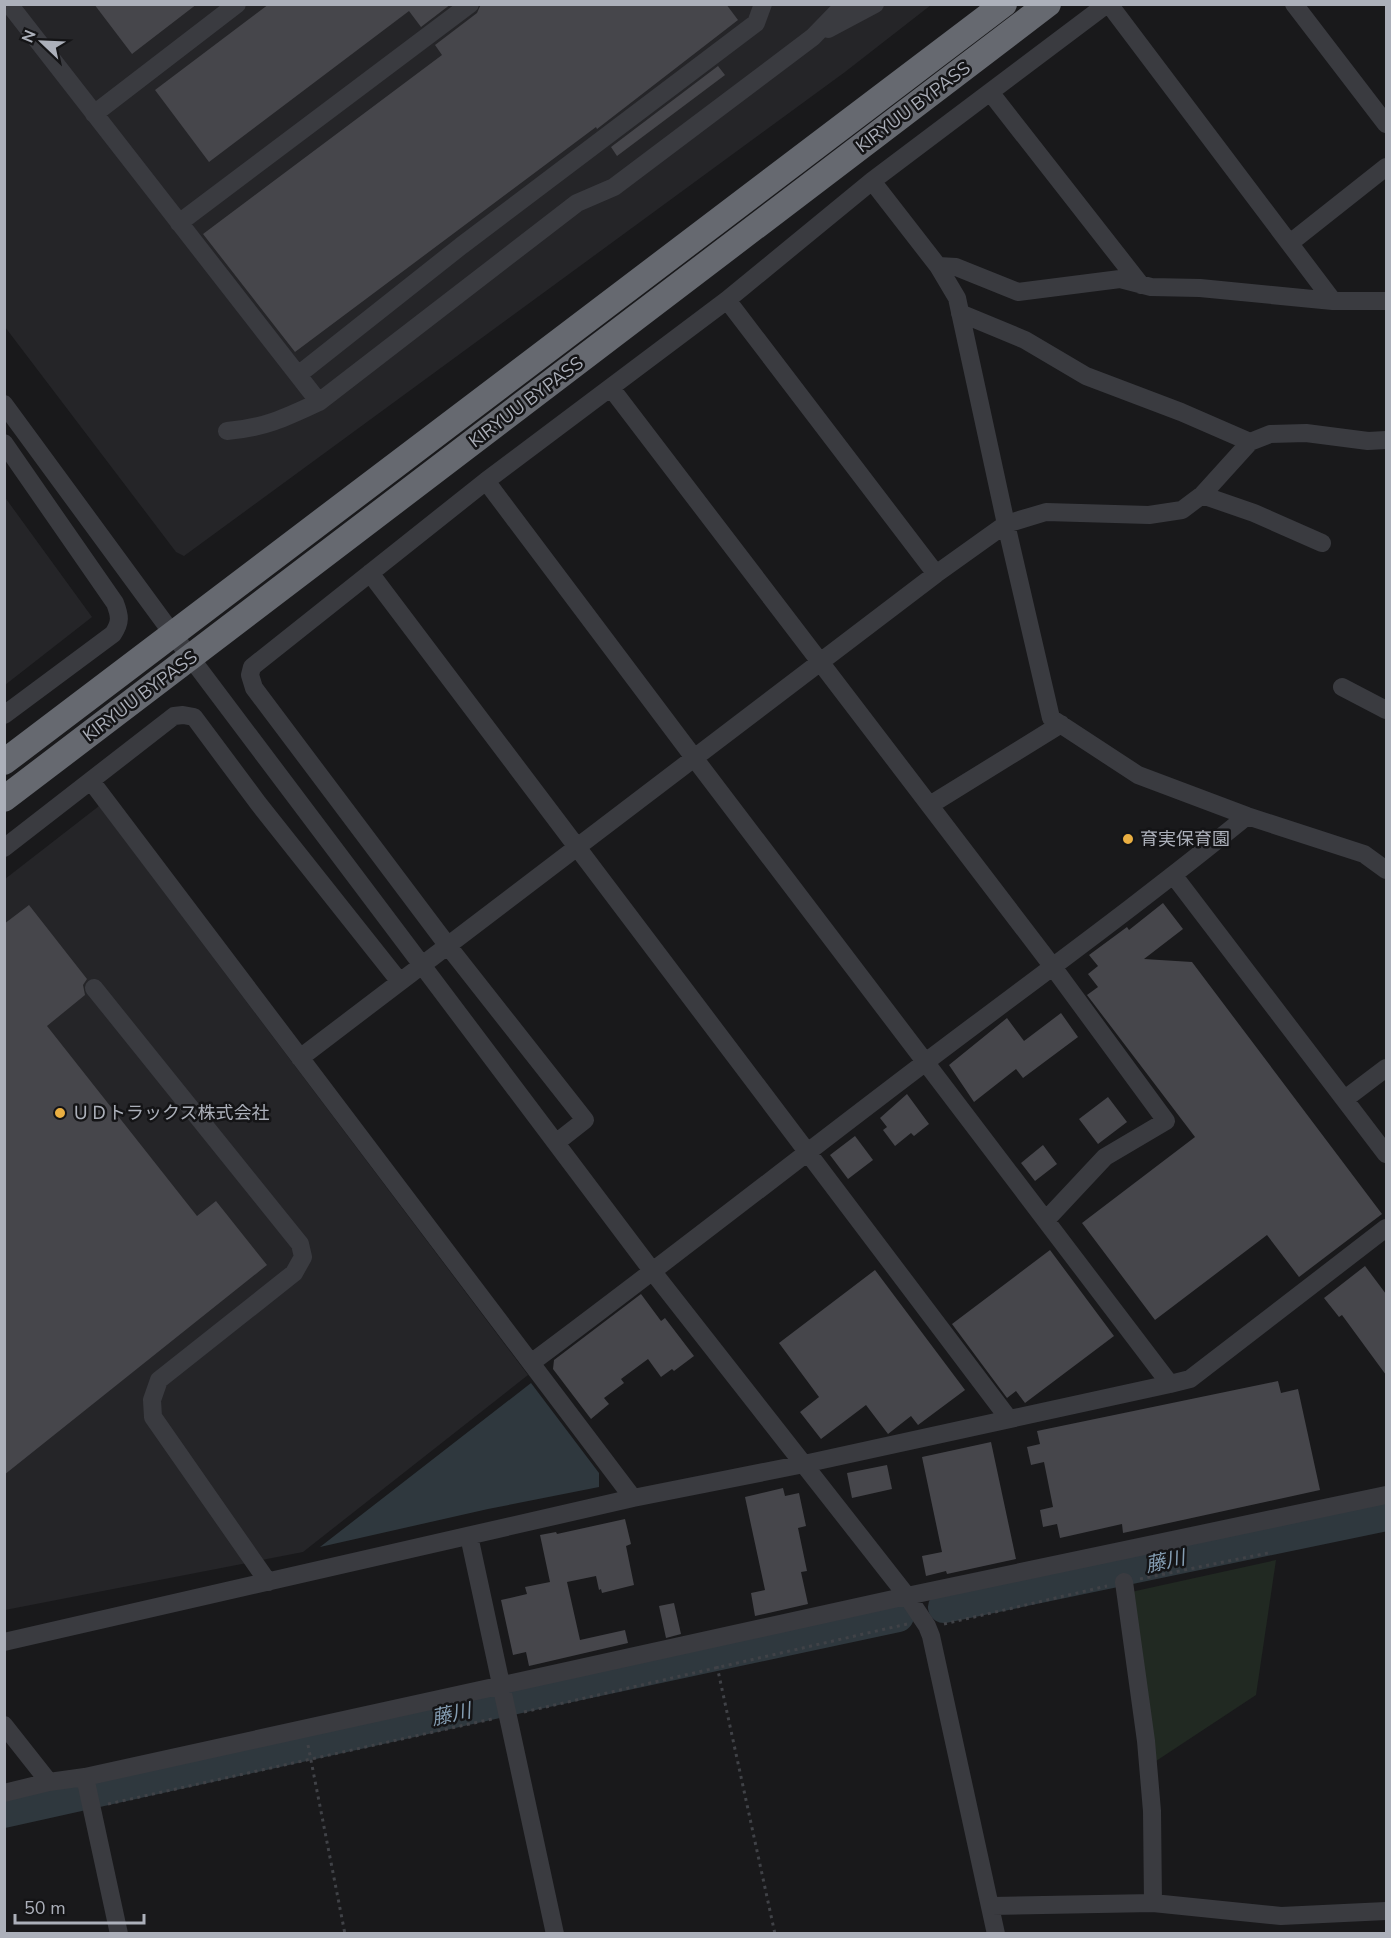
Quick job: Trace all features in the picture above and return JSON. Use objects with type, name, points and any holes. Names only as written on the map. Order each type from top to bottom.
[{"type":"highway","name":"KIRYUU BYPASS","points":[[4,762],[1005,4]]},
{"type":"highway","name":"KIRYUU BYPASS","points":[[4,798],[1048,4]]},
{"type":"street","points":[[9,4],[319,402]]},
{"type":"street","points":[[94,114],[237,4]]},
{"type":"street","points":[[179,223],[470,4]]},
{"type":"street","points":[[298,375],[461,246],[756,23],[763,4]]},
{"type":"street","points":[[227,431],[253,429],[279,421],[319,402],[577,203],[614,187],[813,37],[845,4]]},
{"type":"street","points":[[813,37],[875,4]]},
{"type":"street","points":[[557,1142],[585,1120],[448,946],[254,688],[250,675],[252,667],[486,482],[727,300],[872,181],[1108,4],[1334,301]]},
{"type":"street","points":[[1294,4],[1386,124]]},
{"type":"street","points":[[990,92],[1141,285]]},
{"type":"street","points":[[1290,243],[1386,167]]},
{"type":"street","points":[[872,181],[938,266],[957,298],[1006,524],[1052,718],[1138,776],[1247,816],[1364,854],[1386,870]]},
{"type":"street","points":[[938,266],[956,267],[1018,292],[1120,279],[1151,287],[1200,288],[1334,301],[1386,301]]},
{"type":"street","points":[[727,300],[936,574]]},
{"type":"street","points":[[960,313],[1025,340],[1086,376],[1181,412],[1250,442]]},
{"type":"street","points":[[610,388],[822,662],[1053,967],[1166,1121],[1105,1157],[1046,1220]]},
{"type":"street","points":[[4,404],[172,633],[653,1272],[907,1596],[927,1626],[932,1636],[992,1906],[996,1934]]},
{"type":"street","points":[[300,1058],[936,574],[1006,524],[1046,512],[1149,515],[1182,510],[1202,495],[1250,442],[1270,434],[1306,433],[1368,441],[1386,440]]},
{"type":"street","points":[[4,443],[115,603],[120,618],[113,634],[4,715]]},
{"type":"street","points":[[486,482],[1170,1384]]},
{"type":"street","points":[[1202,495],[1254,513],[1322,543]]},
{"type":"street","points":[[370,573],[1009,1419]]},
{"type":"street","points":[[1342,687],[1386,710]]},
{"type":"street","points":[[4,848],[174,717],[183,715],[194,717],[258,803],[399,982]]},
{"type":"street","points":[[930,805],[1061,724]]},
{"type":"street","points":[[91,782],[633,1498]]},
{"type":"street","points":[[531,1363],[1174,876],[1247,816]]},
{"type":"street","points":[[1174,876],[1386,1154]]},
{"type":"street","points":[[94,988],[300,1245],[303,1257],[294,1273],[159,1380],[152,1400],[153,1417],[268,1582]]},
{"type":"street","points":[[1345,1099],[1386,1068]]},
{"type":"street","points":[[4,1642],[633,1498],[804,1464],[1190,1379],[1386,1228]]},
{"type":"street","points":[[4,1793],[49,1782],[86,1777],[907,1596],[1386,1495]]},
{"type":"street","points":[[469,1536],[555,1934]]},
{"type":"street","points":[[1124,1582],[1146,1741],[1152,1811],[1153,1903]]},
{"type":"street","points":[[4,1725],[49,1782]]},
{"type":"street","points":[[86,1777],[119,1934]]},
{"type":"street","points":[[992,1906],[1153,1903],[1281,1916],[1386,1911]]},
{"type":"path","points":[[927,1626],[958,1622],[1124,1582],[1268,1553]]},
{"type":"path","points":[[717,1666],[775,1934]]},
{"type":"path","points":[[305,1729],[345,1934]]},
{"type":"shaded area","points":[[5,5],[931,5],[845,72],[184,556],[176,552],[5,327]]},
{"type":"shaded area","points":[[4,496],[92,617],[5,685],[4,685]]},
{"type":"shaded area","points":[[99,806],[528,1375],[303,1552],[5,1610],[5,879]]},
{"type":"shaded area","points":[[531,1383],[599,1473],[599,1487],[488,1509],[320,1547]]},
{"type":"shaded area","points":[[1276,1560],[1256,1695],[1153,1763],[1131,1592]]},
{"type":"building","points":[[94,4],[197,4],[132,54]]},
{"type":"building","points":[[269,4],[451,4],[421,27],[409,11],[209,162],[155,90]]},
{"type":"building","points":[[481,4],[726,4],[738,20],[597,129],[596,127],[295,352],[203,234],[442,55],[435,45],[477,13]]},
{"type":"building","points":[[718,66],[725,75],[617,156],[611,147]]},
{"type":"building","points":[[1163,903],[1183,929],[1144,959],[1192,962],[1382,1214],[1299,1277],[1267,1235],[1155,1320],[1082,1223],[1195,1137],[1087,995],[1098,987],[1088,974],[1098,966],[1089,955],[1127,927],[1129,930]]},
{"type":"building","name":"ＵＤトラックス株式会社","points":[[29,905],[87,979],[83,985],[85,995],[47,1026],[197,1216],[216,1201],[267,1265],[4,1475],[4,924]]},
{"type":"building","points":[[1061,1013],[1078,1037],[1023,1078],[1016,1069],[974,1102],[949,1065],[1007,1018],[1024,1041]]},
{"type":"building","points":[[907,1094],[929,1124],[914,1136],[911,1133],[895,1146],[883,1130],[887,1127],[880,1118]]},
{"type":"building","points":[[1108,1097],[1127,1122],[1098,1144],[1079,1119]]},
{"type":"building","points":[[855,1136],[873,1160],[848,1179],[830,1155]]},
{"type":"building","points":[[1043,1145],[1057,1164],[1035,1181],[1021,1163]]},
{"type":"building","points":[[1050,1250],[1114,1336],[1025,1403],[1016,1391],[1007,1398],[952,1324]]},
{"type":"building","points":[[1365,1266],[1386,1294],[1386,1375],[1342,1315],[1339,1317],[1324,1298]]},
{"type":"building","points":[[875,1270],[965,1390],[918,1425],[911,1416],[888,1434],[866,1405],[821,1439],[800,1412],[819,1397],[779,1343]]},
{"type":"building","points":[[641,1294],[661,1321],[665,1318],[694,1356],[674,1371],[672,1369],[661,1377],[648,1359],[621,1379],[624,1383],[604,1398],[609,1404],[591,1419],[553,1369],[554,1360]]},
{"type":"building","points":[[1278,1381],[1281,1393],[1298,1389],[1320,1490],[1123,1533],[1122,1524],[1060,1538],[1057,1524],[1043,1527],[1040,1510],[1053,1507],[1044,1462],[1031,1465],[1027,1447],[1040,1444],[1037,1431]]},
{"type":"building","points":[[991,1442],[1016,1559],[947,1574],[946,1571],[926,1576],[922,1556],[942,1552],[922,1457]]},
{"type":"building","points":[[887,1465],[892,1489],[852,1498],[847,1473]]},
{"type":"building","points":[[783,1488],[785,1496],[799,1493],[806,1526],[798,1528],[807,1571],[801,1572],[808,1604],[755,1616],[751,1593],[765,1590],[745,1497]]},
{"type":"building","points":[[625,1519],[631,1544],[626,1546],[634,1585],[602,1593],[601,1589],[599,1590],[596,1576],[567,1582],[580,1640],[625,1630],[628,1643],[529,1666],[526,1652],[513,1655],[501,1600],[527,1594],[525,1587],[550,1582],[540,1535],[556,1532],[557,1534]]},
{"type":"building","points":[[674,1603],[681,1634],[666,1638],[659,1606]]},
{"type":"waterway","name":"藤川","points":[[944,1607],[1386,1515]]},
{"type":"waterway","name":"藤川","points":[[4,1812],[898,1616]]},
{"type":"place","name":"育実保育園","points":[[1128,839]]},
{"type":"place","name":"ＵＤトラックス株式会社","points":[[60,1113]]}]
